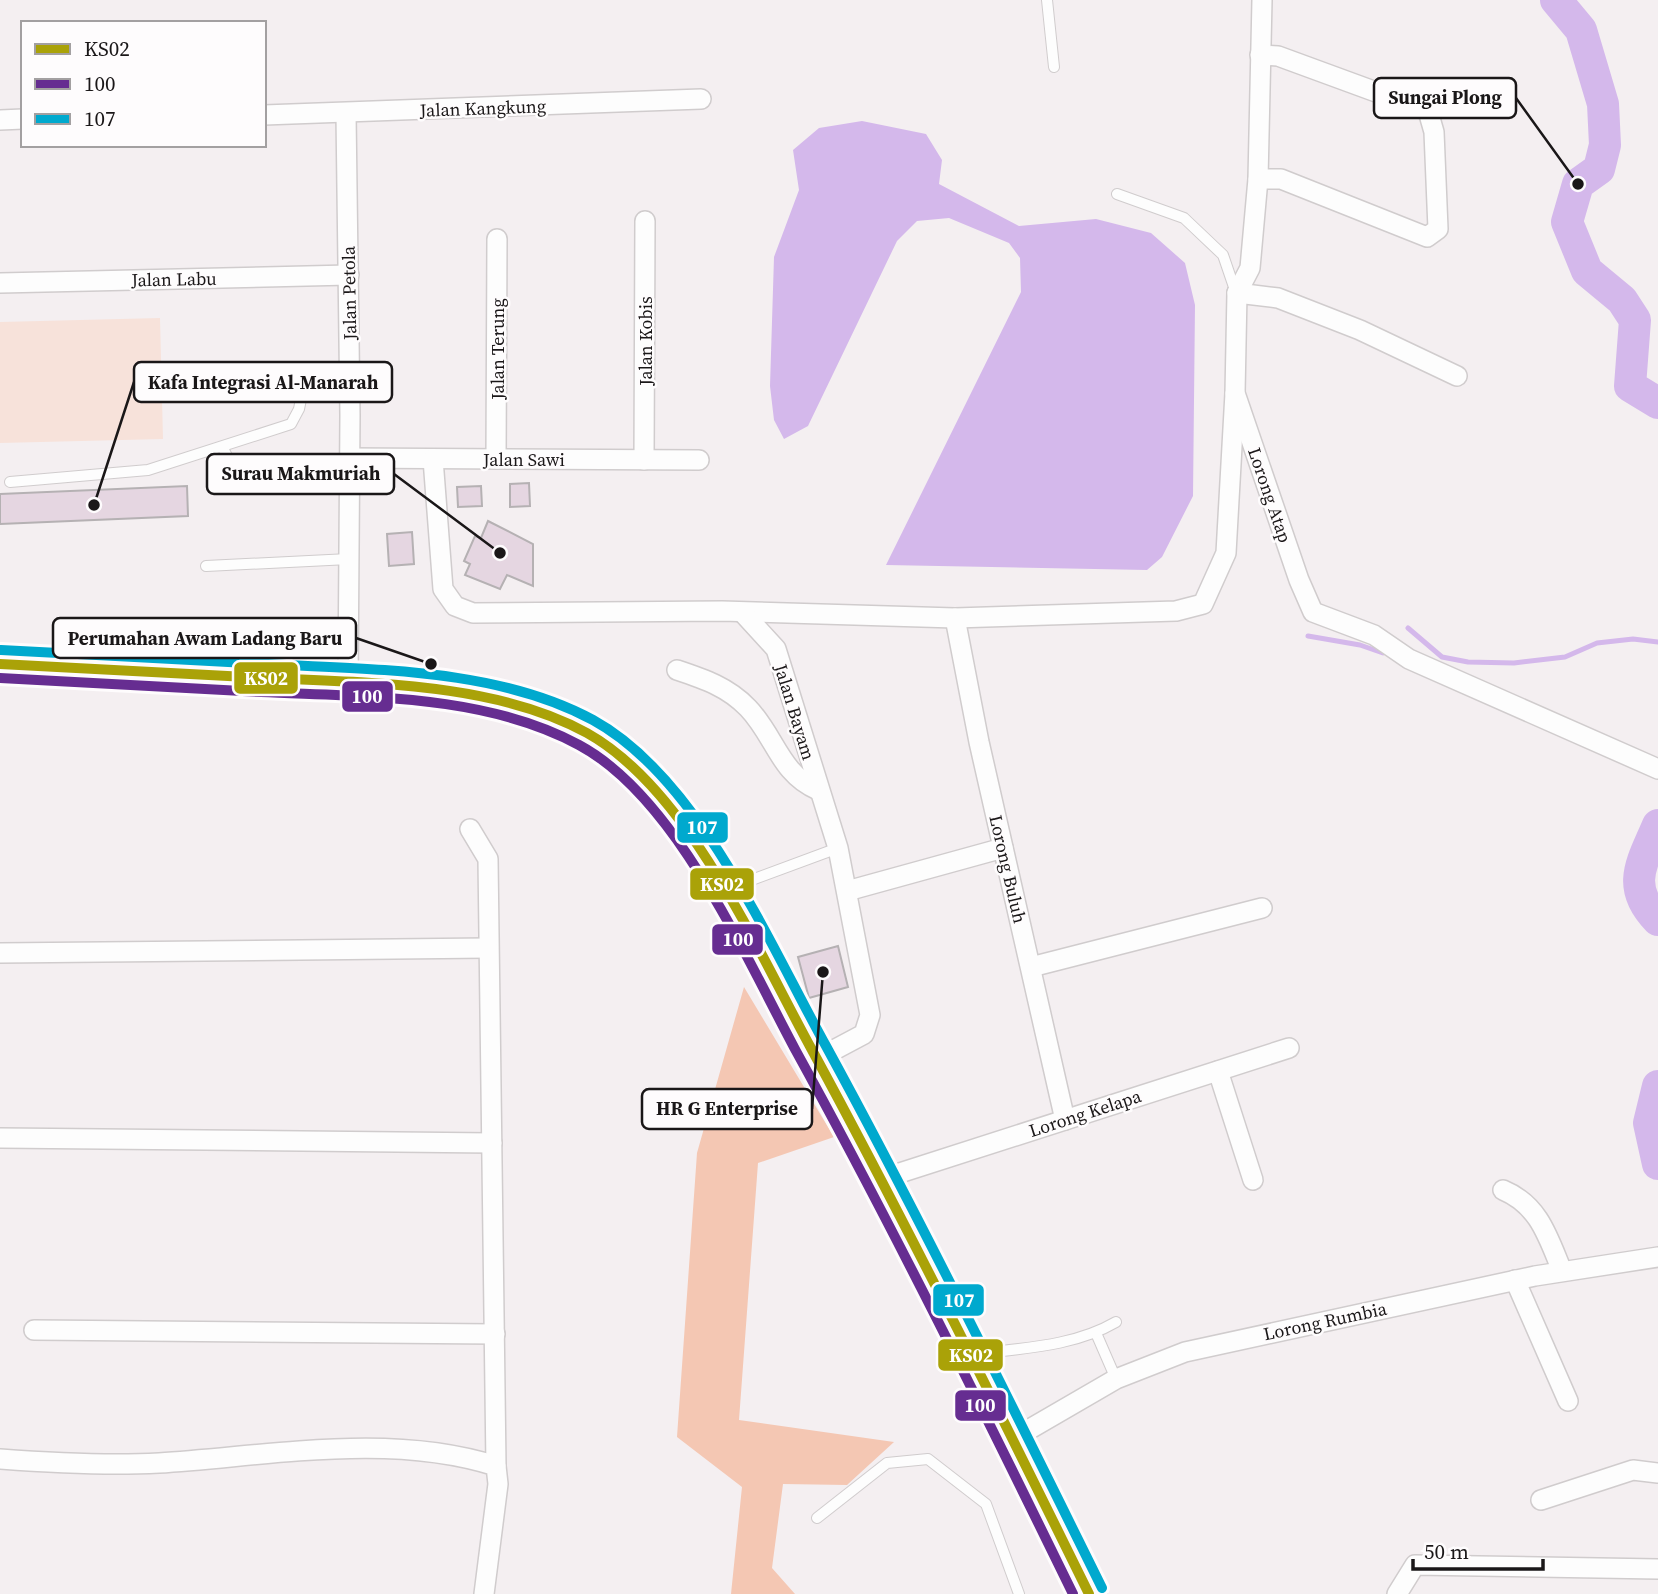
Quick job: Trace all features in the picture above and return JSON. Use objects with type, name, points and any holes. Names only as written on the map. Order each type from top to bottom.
[{"type":"highway","points":[[0,664],[348,682],[505,703],[584,731],[620,752],[685,828],[817,1059],[881,1179],[1089,1594]]},
{"type":"street","name":"Lorong Atap","points":[[1262,0],[1258,179],[1250,268],[1237,293],[1235,393],[1299,580],[1313,612],[1374,635],[1409,659],[1658,769]]},
{"type":"street","points":[[1258,179],[1280,179],[1427,237],[1438,229],[1434,132],[1428,111],[1278,56],[1260,55]]},
{"type":"street","name":"Jalan Kangkung","points":[[266,115],[701,99]]},
{"type":"street","name":"Jalan Petola","points":[[346,114],[349,275],[348,682]]},
{"type":"street","points":[[0,120],[21,119]]},
{"type":"street","name":"Jalan Kobis","points":[[644,460],[645,221]]},
{"type":"street","name":"Jalan Terung","points":[[496,459],[497,239]]},
{"type":"street","name":"Jalan Labu","points":[[0,283],[349,275]]},
{"type":"street","points":[[1237,293],[1278,298],[1360,330],[1457,376]]},
{"type":"street","points":[[433,459],[443,589],[455,606],[473,613],[722,611],[744,614],[955,618],[1177,611],[1203,604],[1227,553],[1235,393]]},
{"type":"street","name":"Jalan Sawi","points":[[349,458],[699,460]]},
{"type":"street","name":"Jalan Bayam","points":[[744,614],[776,649],[838,848],[870,1015],[869,1026],[855,1041],[817,1059]]},
{"type":"street","name":"Lorong Buluh","points":[[955,618],[1003,848],[1065,1120]]},
{"type":"street","points":[[677,670],[730,691],[751,711],[783,763],[799,780],[818,790]]},
{"type":"street","points":[[470,829],[488,859],[498,1484],[484,1594]]},
{"type":"street","points":[[847,891],[1003,848]]},
{"type":"street","points":[[1031,967],[1262,908]]},
{"type":"street","points":[[0,953],[488,948]]},
{"type":"street","name":"Lorong Kelapa","points":[[881,1179],[1289,1048]]},
{"type":"street","points":[[1218,1071],[1253,1180]]},
{"type":"street","points":[[0,1138],[492,1143]]},
{"type":"street","points":[[1503,1190],[1523,1199],[1547,1233],[1562,1271]]},
{"type":"street","name":"Lorong Rumbia","points":[[1011,1440],[1116,1379],[1185,1352],[1515,1280],[1658,1257]]},
{"type":"street","points":[[1515,1280],[1568,1401]]},
{"type":"street","points":[[34,1330],[495,1334]]},
{"type":"street","points":[[0,1459],[67,1465],[158,1463],[362,1450],[460,1454],[496,1466]]},
{"type":"street","points":[[1541,1500],[1633,1470],[1658,1474]]},
{"type":"street","points":[[1397,1594],[1415,1565],[1658,1569]]},
{"type":"lane","points":[[1047,0],[1054,67]]},
{"type":"lane","points":[[1117,194],[1184,218],[1223,255],[1237,293]]},
{"type":"lane","points":[[9,482],[148,470],[223,448],[291,424],[299,409],[305,379],[349,374]]},
{"type":"lane","points":[[223,448],[246,482],[256,488],[281,489],[307,482],[349,483]]},
{"type":"lane","points":[[206,566],[349,559]]},
{"type":"lane","points":[[723,891],[838,848]]},
{"type":"lane","points":[[970,1355],[1044,1346],[1096,1333],[1116,1322]]},
{"type":"lane","points":[[1096,1333],[1116,1379]]},
{"type":"lane","points":[[817,1518],[887,1462],[928,1459],[986,1504],[1019,1594]]},
{"type":"shaded area","points":[[862,121],[926,134],[942,160],[939,184],[1019,226],[1096,219],[1151,233],[1185,263],[1195,305],[1193,496],[1162,557],[1147,570],[886,565],[1021,292],[1020,258],[1009,243],[949,218],[917,221],[897,241],[808,426],[784,439],[774,420],[770,386],[774,257],[799,190],[793,150],[819,128]]},
{"type":"shaded area","points":[[160,318],[163,439],[0,443],[0,322]]},
{"type":"shaded area","points":[[744,987],[834,1137],[758,1163],[739,1420],[894,1442],[847,1485],[783,1484],[772,1568],[795,1594],[731,1594],[742,1487],[677,1437],[697,1153]]},
{"type":"building","points":[[529,483],[530,506],[510,507],[510,484]]},
{"type":"building","points":[[187,486],[188,516],[0,524],[0,494]]},
{"type":"building","points":[[481,486],[482,506],[458,507],[457,487]]},
{"type":"building","points":[[488,521],[533,544],[533,586],[507,575],[500,589],[465,575],[470,564],[464,561],[475,536],[481,538]]},
{"type":"building","points":[[412,532],[414,564],[389,566],[387,534]]},
{"type":"building","points":[[838,946],[848,987],[809,998],[798,957]]},
{"type":"waterway","points":[[1556,0],[1581,30],[1603,104],[1605,145],[1599,169],[1578,184],[1567,222],[1587,271],[1622,300],[1635,320],[1630,386],[1658,403]]},
{"type":"waterway","points":[[1408,628],[1442,657],[1468,662],[1514,663],[1565,657],[1597,643],[1633,639],[1658,642]]},
{"type":"waterway","points":[[1308,636],[1360,645],[1383,653],[1388,648]]},
{"type":"waterway","points":[[1658,825],[1642,863],[1639,885],[1648,908],[1658,920]]},
{"type":"waterway","points":[[1658,1086],[1649,1123],[1658,1164]]},
{"type":"transit line","name":"107","points":[[1,650],[392,671],[476,681],[517,690],[556,703],[593,720],[631,746],[666,781],[698,821],[755,913],[932,1248],[1102,1588]]},
{"type":"transit line","name":"KS02","points":[[0,664],[430,688],[512,704],[551,716],[587,733],[624,759],[689,832],[744,921],[919,1253],[1089,1594]]},
{"type":"transit line","name":"100","points":[[0,678],[424,701],[504,716],[543,728],[579,745],[614,769],[647,801],[677,840],[731,926],[903,1253],[1073,1594]]},
{"type":"place","name":"Sungai Plong","points":[[1578,184]]},
{"type":"place","name":"Kafa Integrasi Al-Manarah","points":[[94,505]]},
{"type":"place","name":"Surau Makmuriah","points":[[500,553]]},
{"type":"place","name":"Perumahan Awam Ladang Baru","points":[[431,664]]},
{"type":"place","name":"HR G Enterprise","points":[[823,972]]}]
